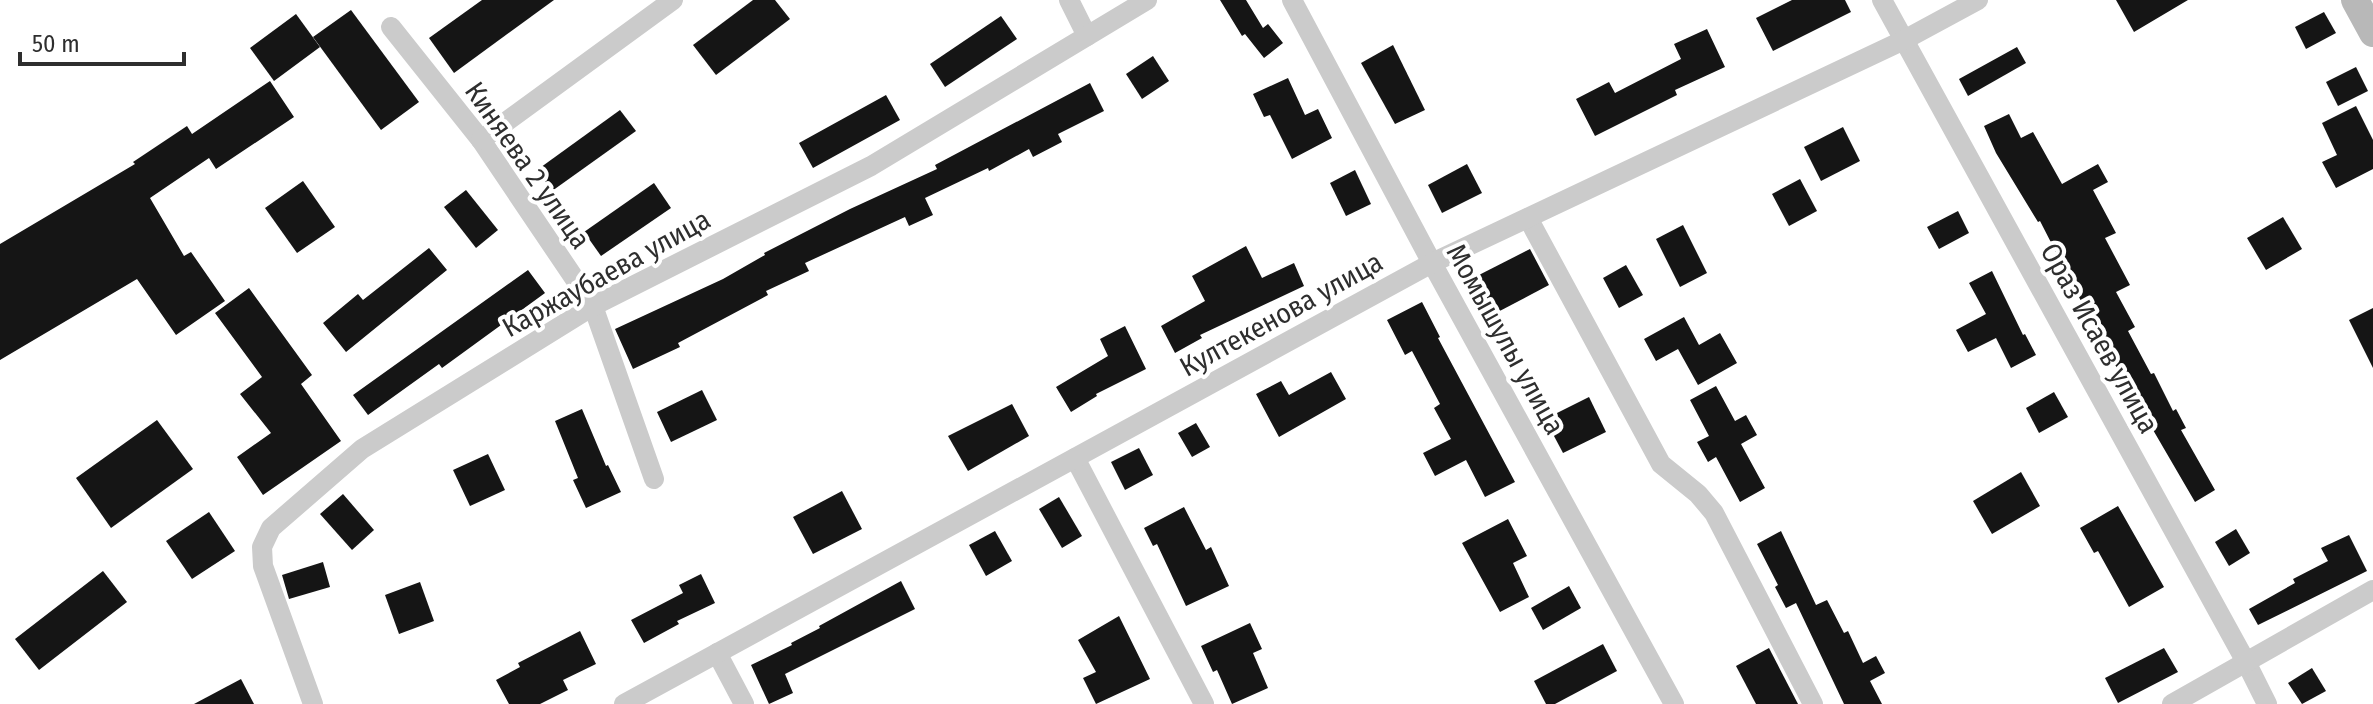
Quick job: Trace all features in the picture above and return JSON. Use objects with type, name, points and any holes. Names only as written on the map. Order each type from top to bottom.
[{"type":"street","points":[[481,140],[673,0]]},
{"type":"street","points":[[1069,0],[1087,36]]},
{"type":"street","name":"Каржаубаева улица","points":[[313,704],[263,566],[262,547],[271,528],[362,449],[593,306],[871,166],[1147,0]]},
{"type":"street","name":"Момышулы улица","points":[[1292,0],[1674,704]]},
{"type":"street","name":"Ораз Исаев улица","points":[[1882,0],[2267,704]]},
{"type":"street","name":"Култекенова улица","points":[[624,704],[1432,263],[1904,40],[1978,0]]},
{"type":"street","points":[[2355,0],[2373,33]]},
{"type":"street","name":"Киняева 2 улица","points":[[391,27],[481,140],[593,306],[654,479]]},
{"type":"street","points":[[1528,218],[1661,464],[1698,494],[1714,513],[1813,704]]},
{"type":"street","points":[[1075,458],[1204,704]]},
{"type":"street","points":[[2172,704],[2373,590]]},
{"type":"street","points":[[717,653],[744,704]]},
{"type":"building","points":[[482,0],[554,0],[454,73],[429,38]]},
{"type":"building","points":[[753,0],[775,0],[790,19],[716,75],[693,45]]},
{"type":"building","points":[[1220,0],[1246,0],[1263,28],[1268,24],[1283,43],[1264,58],[1245,34],[1242,36]]},
{"type":"building","points":[[1792,0],[1845,0],[1851,12],[1773,51],[1756,18]]},
{"type":"building","points":[[2116,0],[2188,0],[2134,32]]},
{"type":"building","points":[[351,10],[419,102],[381,130],[313,37]]},
{"type":"building","points":[[2324,12],[2336,33],[2306,49],[2295,27]]},
{"type":"building","points":[[296,14],[320,47],[274,81],[250,48]]},
{"type":"building","points":[[1001,16],[1017,39],[945,87],[930,64]]},
{"type":"building","points":[[1707,29],[1725,67],[1675,90],[1677,95],[1595,136],[1576,99],[1609,82],[1615,93],[1681,59],[1674,44]]},
{"type":"building","points":[[1393,45],[1425,110],[1395,124],[1361,63]]},
{"type":"building","points":[[2017,47],[2026,63],[1968,96],[1959,79]]},
{"type":"building","points":[[1153,56],[1169,81],[1142,99],[1126,74]]},
{"type":"building","points":[[2356,67],[2368,91],[2338,106],[2326,82]]},
{"type":"building","points":[[1288,78],[1305,115],[1318,109],[1332,138],[1292,159],[1270,115],[1264,117],[1253,94]]},
{"type":"building","points":[[270,81],[294,117],[216,169],[209,158],[150,198],[184,256],[191,252],[225,301],[176,335],[137,279],[0,360],[0,244],[135,164],[133,162],[187,126],[192,134]]},
{"type":"building","points":[[1090,83],[1104,111],[1058,134],[1062,142],[1033,157],[1029,149],[989,171],[988,168],[925,198],[933,215],[909,226],[905,217],[805,263],[809,271],[766,291],[768,295],[678,343],[680,347],[633,369],[615,329],[723,279],[764,253],[937,169],[935,165]]},
{"type":"building","points":[[886,95],[900,120],[813,168],[799,143]]},
{"type":"building","points":[[2356,106],[2373,140],[2373,169],[2336,188],[2322,162],[2337,155],[2322,123]]},
{"type":"building","points":[[620,110],[636,131],[552,191],[537,170]]},
{"type":"building","points":[[2009,114],[2021,138],[2033,132],[2062,184],[2098,164],[2108,182],[2093,190],[2116,233],[2105,238],[2130,285],[2116,292],[2135,327],[2128,331],[2173,411],[2176,409],[2186,428],[2181,430],[2215,490],[2195,502],[2103,344],[2040,221],[1996,153],[1984,126]]},
{"type":"building","points":[[1843,127],[1860,161],[1821,181],[1804,147]]},
{"type":"building","points":[[1467,164],[1482,193],[1442,213],[1428,185]]},
{"type":"building","points":[[1355,170],[1371,204],[1346,216],[1330,183]]},
{"type":"building","points":[[1800,179],[1817,211],[1789,226],[1772,194]]},
{"type":"building","points":[[303,181],[335,227],[297,253],[265,208]]},
{"type":"building","points":[[654,183],[671,208],[601,256],[584,232]]},
{"type":"building","points":[[466,190],[498,230],[476,248],[444,207]]},
{"type":"building","points":[[1958,211],[1969,233],[1939,249],[1927,227]]},
{"type":"building","points":[[2283,217],[2302,249],[2266,270],[2247,238]]},
{"type":"building","points":[[1683,225],[1707,273],[1680,287],[1656,239]]},
{"type":"building","points":[[1246,246],[1262,278],[1294,263],[1304,286],[1200,335],[1202,338],[1175,353],[1161,326],[1205,301],[1192,276]]},
{"type":"building","points":[[429,248],[447,270],[346,352],[323,323],[358,294],[363,300]]},
{"type":"building","points":[[1530,249],[1549,285],[1494,314],[1475,277]]},
{"type":"building","points":[[1626,265],[1643,295],[1619,308],[1603,278]]},
{"type":"building","points":[[528,270],[545,293],[442,368],[439,364],[368,415],[353,395]]},
{"type":"building","points":[[1992,271],[2036,355],[2011,368],[1996,338],[1968,352],[1956,330],[1986,314],[1969,283]]},
{"type":"building","points":[[249,288],[312,375],[301,384],[341,441],[263,495],[237,457],[271,433],[240,394],[262,377],[215,313]]},
{"type":"building","points":[[1422,302],[1515,482],[1485,497],[1466,460],[1435,476],[1423,453],[1451,439],[1434,408],[1440,404],[1412,351],[1405,355],[1387,320]]},
{"type":"building","points":[[2373,308],[2373,368],[2349,320]]},
{"type":"building","points":[[1684,317],[1699,345],[1720,333],[1737,363],[1698,385],[1678,349],[1656,361],[1644,339]]},
{"type":"building","points":[[1125,326],[1146,369],[1096,394],[1071,412],[1056,387],[1108,356],[1100,339]]},
{"type":"building","points":[[1331,372],[1346,399],[1279,437],[1256,394],[1281,381],[1289,395]]},
{"type":"building","points":[[1716,386],[1735,421],[1746,415],[1757,435],[1741,444],[1765,488],[1740,502],[1716,457],[1708,462],[1697,442],[1709,436],[1690,400]]},
{"type":"building","points":[[702,390],[717,420],[671,442],[657,412]]},
{"type":"building","points":[[2054,392],[2068,417],[2039,433],[2026,408]]},
{"type":"building","points":[[1589,397],[1606,432],[1563,453],[1545,419]]},
{"type":"building","points":[[1012,404],[1029,436],[968,471],[948,436]]},
{"type":"building","points":[[582,409],[606,466],[621,492],[586,508],[573,480],[578,478],[555,421]]},
{"type":"building","points":[[157,420],[193,469],[111,528],[76,478]]},
{"type":"building","points":[[1196,423],[1210,447],[1192,457],[1178,433]]},
{"type":"building","points":[[1139,448],[1153,475],[1125,490],[1111,462]]},
{"type":"building","points":[[488,454],[505,490],[470,506],[453,470]]},
{"type":"building","points":[[2021,472],[2040,506],[1992,534],[1973,501]]},
{"type":"building","points":[[842,491],[862,529],[813,554],[793,517]]},
{"type":"building","points":[[343,494],[374,530],[352,550],[320,514]]},
{"type":"building","points":[[1059,497],[1082,536],[1062,548],[1039,509]]},
{"type":"building","points":[[2118,506],[2164,587],[2129,607],[2098,551],[2094,553],[2080,528]]},
{"type":"building","points":[[1184,507],[1206,550],[1211,547],[1229,586],[1186,606],[1157,544],[1153,546],[1144,528]]},
{"type":"building","points":[[209,512],[235,551],[192,579],[166,541]]},
{"type":"building","points":[[1508,519],[1527,556],[1513,563],[1529,597],[1500,612],[1462,543]]},
{"type":"building","points":[[2236,529],[2250,553],[2229,566],[2215,542]]},
{"type":"building","points":[[995,531],[1012,561],[986,576],[969,545]]},
{"type":"building","points":[[1781,531],[1816,605],[1827,600],[1844,633],[1848,631],[1863,663],[1876,656],[1885,673],[1870,681],[1882,704],[1844,704],[1796,603],[1786,608],[1757,544]]},
{"type":"building","points":[[2349,535],[2367,571],[2258,625],[2249,609],[2295,583],[2293,579],[2328,561],[2321,548]]},
{"type":"building","points":[[323,562],[330,587],[289,599],[282,575]]},
{"type":"building","points":[[103,571],[127,602],[39,670],[15,639]]},
{"type":"building","points":[[701,574],[715,603],[677,621],[679,624],[644,643],[631,620],[683,593],[679,585]]},
{"type":"building","points":[[901,581],[915,609],[785,674],[793,693],[769,704],[751,665],[792,645],[819,626]]},
{"type":"building","points":[[420,582],[434,621],[399,634],[385,595]]},
{"type":"building","points":[[1569,586],[1581,608],[1543,630],[1531,608]]},
{"type":"building","points":[[1119,616],[1150,679],[1096,704],[1083,678],[1096,672],[1078,640]]},
{"type":"building","points":[[1250,623],[1262,649],[1253,653],[1268,688],[1232,704],[1217,670],[1213,672],[1201,646]]},
{"type":"building","points":[[580,631],[596,664],[563,680],[568,690],[540,704],[509,704],[496,680],[520,667],[518,663]]},
{"type":"building","points":[[1603,644],[1617,671],[1555,704],[1546,704],[1534,681]]},
{"type":"building","points":[[1769,648],[1798,704],[1756,704],[1736,666]]},
{"type":"building","points":[[2164,648],[2178,672],[2118,703],[2105,678]]},
{"type":"building","points":[[2312,668],[2326,691],[2302,704],[2288,683]]},
{"type":"building","points":[[241,679],[254,704],[194,704]]}]
